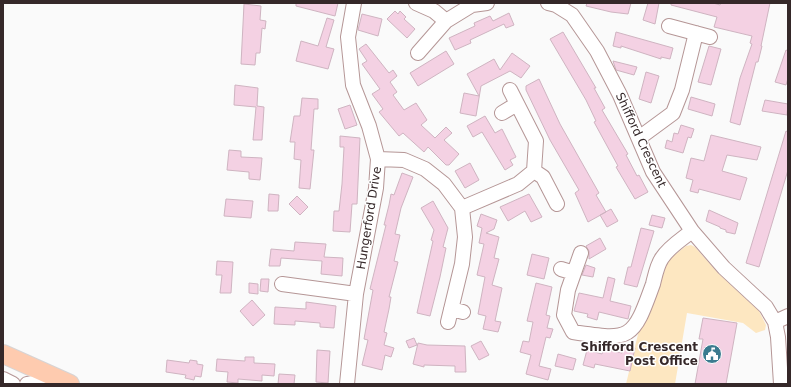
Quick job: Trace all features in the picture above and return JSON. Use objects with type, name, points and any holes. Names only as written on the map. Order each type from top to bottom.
[{"type":"main road","points":[[3,354],[65,382]]},
{"type":"street","name":"Hungerford Drive","points":[[347,384],[356,294],[376,188],[378,159],[369,126],[353,85],[348,37],[354,3]]},
{"type":"street","points":[[416,3],[434,11],[446,22]]},
{"type":"street","points":[[418,53],[446,22],[472,5],[487,3]]},
{"type":"street","name":"Shifford Crescent","points":[[548,3],[556,5],[572,15],[597,51],[620,95],[653,172],[692,231],[724,268],[766,308],[775,322],[778,337],[782,384]]},
{"type":"street","points":[[639,138],[674,113],[703,35],[669,26]]},
{"type":"street","points":[[462,208],[518,184],[534,171],[536,141],[510,90]]},
{"type":"street","points":[[502,113],[517,104]]},
{"type":"street","points":[[378,159],[404,160],[425,168],[444,184],[462,208],[465,237],[454,315]]},
{"type":"street","points":[[534,171],[543,177],[556,204]]},
{"type":"street","points":[[581,253],[567,271],[568,290],[564,315],[569,337],[609,337],[627,333],[635,325],[642,314],[662,258],[692,231]]},
{"type":"street","points":[[282,284],[356,294]]},
{"type":"street","points":[[775,322],[788,316]]},
{"type":"street","points":[[3,379],[13,384]]},
{"type":"street","points":[[27,384],[65,382]]},
{"type":"shaded area","points":[[691,245],[695,247],[718,273],[759,311],[766,325],[765,330],[756,333],[743,323],[687,313],[675,384],[626,384],[639,330],[655,300],[668,260],[686,246]]},
{"type":"building","points":[[296,3],[338,3],[335,16],[296,6]]},
{"type":"building","points":[[587,3],[631,3],[628,14],[611,12],[586,6]]},
{"type":"building","points":[[648,3],[659,3],[655,24],[643,20]]},
{"type":"building","points":[[671,3],[713,3],[720,5],[721,3],[770,3],[762,46],[758,62],[756,62],[740,125],[730,122],[740,78],[752,44],[750,43],[752,36],[714,27],[717,17],[671,5]]},
{"type":"building","points":[[244,4],[261,6],[260,20],[266,21],[265,29],[262,28],[260,53],[256,53],[255,65],[241,64]]},
{"type":"building","points":[[395,11],[398,14],[400,11],[406,17],[404,19],[415,29],[407,38],[387,19]]},
{"type":"building","points":[[509,13],[514,25],[506,28],[504,24],[470,40],[471,43],[455,50],[449,38],[475,26],[474,23],[490,16],[493,21]]},
{"type":"building","points":[[362,14],[382,19],[378,36],[358,30]]},
{"type":"building","points":[[327,18],[334,20],[326,47],[334,49],[328,69],[296,61],[301,41],[318,46]]},
{"type":"building","points":[[563,32],[596,88],[594,88],[605,108],[602,110],[628,154],[626,155],[637,176],[639,175],[648,192],[635,199],[616,167],[618,166],[594,122],[596,121],[586,100],[550,39]]},
{"type":"building","points":[[616,32],[673,48],[670,59],[661,57],[661,59],[621,46],[621,48],[613,46]]},
{"type":"building","points":[[366,44],[389,73],[393,70],[397,76],[390,82],[397,92],[393,95],[404,110],[416,103],[427,120],[421,125],[435,138],[446,127],[452,133],[444,140],[459,154],[449,165],[446,165],[428,147],[424,152],[403,133],[399,136],[379,112],[383,109],[372,94],[380,89],[362,64],[367,61],[359,49]]},
{"type":"building","points":[[709,46],[721,49],[711,85],[698,82]]},
{"type":"building","points":[[786,50],[788,51],[788,78],[786,85],[775,82]]},
{"type":"building","points":[[446,51],[454,64],[418,86],[410,73]]},
{"type":"building","points":[[512,53],[530,66],[521,78],[510,71],[481,86],[476,116],[460,113],[464,93],[479,96],[467,74],[494,59],[500,70]]},
{"type":"building","points":[[613,61],[637,67],[634,75],[616,70]]},
{"type":"building","points":[[646,72],[659,76],[651,103],[639,99]]},
{"type":"building","points":[[539,79],[560,124],[599,193],[596,195],[606,212],[588,222],[575,193],[579,190],[550,140],[526,90],[526,86]]},
{"type":"building","points":[[235,85],[258,88],[257,106],[264,107],[262,140],[253,140],[256,107],[234,105]]},
{"type":"building","points":[[691,97],[715,104],[712,116],[688,109]]},
{"type":"building","points":[[302,98],[318,99],[318,109],[314,109],[311,150],[314,150],[310,189],[299,188],[301,160],[294,159],[295,142],[290,142],[294,116],[300,116]]},
{"type":"building","points":[[765,100],[788,104],[787,115],[762,111]]},
{"type":"building","points":[[350,105],[357,125],[345,129],[338,109]]},
{"type":"building","points":[[485,116],[495,133],[502,129],[516,157],[510,160],[513,165],[505,170],[482,132],[473,137],[467,126]]},
{"type":"building","points":[[681,125],[694,129],[691,138],[688,137],[683,153],[665,148],[667,140],[672,142],[674,133],[678,134]]},
{"type":"building","points":[[786,131],[788,132],[788,170],[759,267],[746,263]]},
{"type":"building","points":[[711,135],[761,147],[757,160],[727,155],[722,171],[747,178],[740,200],[699,189],[698,193],[690,191],[693,180],[686,178],[691,158],[704,161]]},
{"type":"building","points":[[340,136],[360,138],[357,204],[352,204],[350,232],[333,231],[334,211],[339,211],[342,184],[344,147],[340,147]]},
{"type":"building","points":[[229,150],[241,151],[241,157],[262,158],[260,180],[249,179],[249,172],[227,170]]},
{"type":"building","points":[[470,163],[479,180],[465,188],[455,171]]},
{"type":"building","points":[[402,173],[413,177],[401,208],[395,234],[400,235],[394,261],[398,262],[389,297],[391,297],[384,332],[387,333],[384,345],[394,348],[391,357],[385,355],[382,370],[362,365],[368,340],[364,339],[373,290],[370,289],[386,225],[384,225],[391,194],[394,195]]},
{"type":"building","points":[[269,194],[279,195],[278,211],[268,211]]},
{"type":"building","points":[[529,194],[542,217],[531,222],[525,211],[508,221],[500,207]]},
{"type":"building","points":[[297,196],[308,207],[300,215],[289,204]]},
{"type":"building","points":[[226,199],[253,201],[251,218],[224,216]]},
{"type":"building","points":[[433,201],[448,228],[443,247],[446,248],[430,316],[417,313],[433,241],[431,240],[434,230],[421,208]]},
{"type":"building","points":[[611,209],[618,221],[607,227],[600,215]]},
{"type":"building","points":[[709,210],[738,223],[735,234],[726,232],[726,230],[706,221]]},
{"type":"building","points":[[481,214],[497,220],[494,229],[486,233],[499,237],[494,258],[499,259],[492,285],[502,288],[495,321],[501,322],[498,332],[483,329],[486,316],[478,314],[485,277],[477,275],[484,244],[479,243],[482,228],[477,226]]},
{"type":"building","points":[[652,215],[665,218],[662,228],[649,225]]},
{"type":"building","points":[[641,228],[654,231],[637,287],[624,284],[628,267],[631,267]]},
{"type":"building","points":[[600,238],[606,249],[589,259],[589,251],[586,246]]},
{"type":"building","points":[[295,242],[326,244],[324,257],[343,258],[342,276],[321,274],[322,261],[281,258],[280,266],[269,266],[271,249],[294,251]]},
{"type":"building","points":[[532,254],[549,258],[544,279],[527,275]]},
{"type":"building","points":[[217,261],[233,262],[231,293],[220,293],[222,275],[216,275]]},
{"type":"building","points":[[586,265],[595,268],[593,277],[582,275]]},
{"type":"building","points":[[608,277],[615,279],[610,301],[631,306],[628,319],[599,312],[597,320],[587,317],[588,314],[574,311],[579,293],[603,298]]},
{"type":"building","points":[[261,279],[269,279],[268,292],[260,291]]},
{"type":"building","points":[[249,283],[258,284],[258,294],[249,293]]},
{"type":"building","points":[[536,283],[552,287],[546,315],[550,316],[547,328],[553,329],[550,338],[546,337],[539,366],[551,369],[548,380],[526,374],[531,355],[520,352],[523,341],[529,342],[533,322],[527,321]]},
{"type":"building","points":[[252,300],[265,315],[253,326],[240,311]]},
{"type":"building","points":[[306,302],[336,306],[334,328],[320,327],[320,323],[295,321],[295,325],[274,324],[275,307],[306,309]]},
{"type":"building","points":[[703,318],[737,323],[726,384],[695,384],[703,339],[699,339]]},
{"type":"building","points":[[414,338],[417,345],[409,348],[406,341]]},
{"type":"building","points":[[481,341],[489,355],[479,360],[471,346]]},
{"type":"building","points":[[418,343],[427,345],[465,346],[466,372],[455,372],[455,366],[424,365],[424,367],[413,364]]},
{"type":"building","points":[[624,345],[635,348],[630,371],[595,364],[594,368],[583,365],[587,350],[602,354],[604,349],[622,353]]},
{"type":"building","points":[[317,350],[330,351],[328,383],[316,382]]},
{"type":"building","points":[[558,354],[576,359],[573,370],[555,366]]},
{"type":"building","points":[[245,357],[254,357],[254,363],[275,364],[274,376],[262,375],[262,381],[238,379],[238,383],[227,382],[228,372],[216,371],[217,359],[245,361]]},
{"type":"building","points":[[167,360],[189,363],[190,360],[197,361],[197,364],[203,365],[201,377],[195,376],[194,380],[185,378],[186,375],[166,372]]},
{"type":"building","points":[[279,374],[295,375],[294,384],[278,384]]},
{"type":"place","name":"Shifford Crescent Post Office","points":[[712,354]]}]
